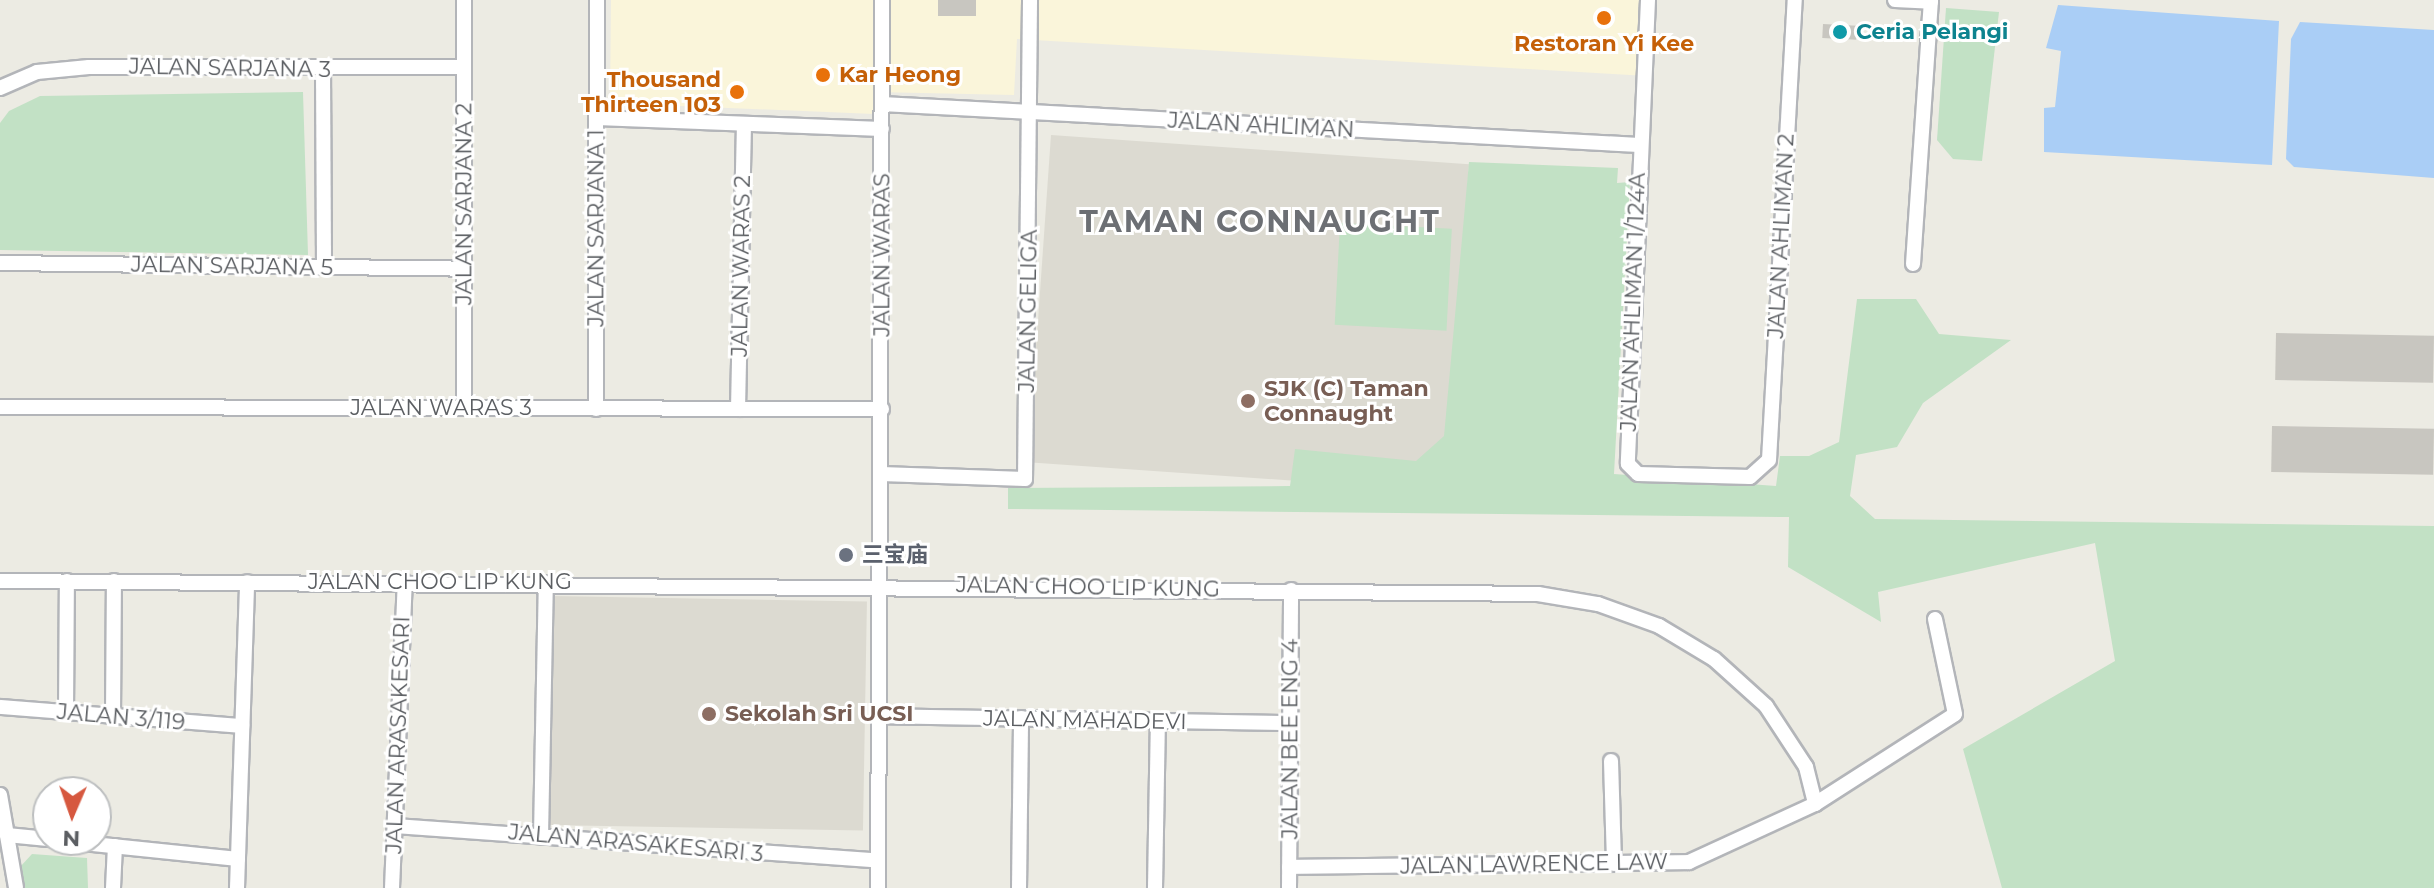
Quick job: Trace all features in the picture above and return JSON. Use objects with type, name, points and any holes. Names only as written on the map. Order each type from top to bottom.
[{"type":"street","name":"JALAN SARJANA 2","points":[[464,0],[464,408]]},
{"type":"street","name":"JALAN SARJANA 1","points":[[596,409],[597,0]]},
{"type":"street","name":"JALAN WARAS","points":[[878,888],[882,0]]},
{"type":"street","name":"JALAN GELIGA","points":[[881,474],[1025,479],[1030,0]]},
{"type":"street","name":"JALAN AHLIMAN 1/124A","points":[[1648,0],[1639,145],[1628,464],[1638,474],[1750,477],[1763,470]]},
{"type":"street","name":"JALAN AHLIMAN 2","points":[[1763,470],[1769,460],[1795,0]]},
{"type":"street","points":[[1895,0],[1931,1],[1913,264]]},
{"type":"street","name":"JALAN SARJANA 3","points":[[0,88],[37,72],[89,67],[323,70],[464,67]]},
{"type":"street","points":[[323,70],[324,267]]},
{"type":"street","name":"JALAN AHLIMAN","points":[[882,104],[1639,145]]},
{"type":"street","points":[[597,118],[882,129]]},
{"type":"street","name":"JALAN WARAS 2","points":[[738,409],[744,124]]},
{"type":"street","name":"JALAN SARJANA 5","points":[[0,263],[464,269]]},
{"type":"street","name":"JALAN WARAS 3","points":[[0,407],[882,409]]},
{"type":"street","name":"JALAN CHOO LIP KUNG","points":[[0,581],[881,584],[1538,594],[1598,604],[1659,626],[1714,659],[1766,706],[1806,767],[1815,804]]},
{"type":"street","points":[[66,712],[67,581]]},
{"type":"street","points":[[113,716],[114,581]]},
{"type":"street","points":[[237,888],[247,582]]},
{"type":"street","name":"JALAN ARASAKESARI","points":[[392,888],[405,582]]},
{"type":"street","points":[[541,836],[546,583]]},
{"type":"street","name":"JALAN BEE ENG 4","points":[[1289,888],[1291,590]]},
{"type":"street","points":[[1815,804],[1955,714],[1935,619]]},
{"type":"street","name":"JALAN 3/119","points":[[0,707],[242,726]]},
{"type":"street","name":"JALAN MAHADEVI","points":[[879,716],[1290,723]]},
{"type":"street","points":[[1019,888],[1021,718]]},
{"type":"street","points":[[1155,888],[1158,721]]},
{"type":"street","points":[[1611,761],[1614,864]]},
{"type":"street","points":[[0,795],[16,888]]},
{"type":"street","name":"JALAN LAWRENCE LAW","points":[[1289,867],[1689,862],[1815,804]]},
{"type":"street","name":"JALAN ARASAKESARI 3","points":[[395,826],[878,861]]},
{"type":"street","points":[[7,835],[32,837]]},
{"type":"street","points":[[112,846],[238,859]]},
{"type":"street","points":[[113,888],[115,846]]},
{"type":"shaded area","points":[[611,0],[1654,0],[1647,76],[1017,39],[1014,95],[876,92],[874,114],[610,103]]},
{"type":"shaded area","points":[[1051,135],[1469,164],[1446,491],[1028,462]]},
{"type":"shaded area","name":"Sekolah Sri UCSI","points":[[553,596],[867,601],[863,830],[549,825]]},
{"type":"green space","points":[[1946,8],[1999,12],[1982,161],[1953,159],[1937,140]]},
{"type":"green space","points":[[303,92],[308,255],[0,250],[0,123],[9,111],[40,96]]},
{"type":"green space","points":[[1469,162],[1618,168],[1617,183],[1630,182],[1614,474],[1776,486],[1780,456],[1809,456],[1839,442],[1857,299],[1916,299],[1939,334],[2011,340],[1923,403],[1897,447],[1856,455],[1850,496],[1875,519],[2434,526],[2434,888],[2002,888],[1963,749],[2115,661],[2095,543],[1878,592],[1881,622],[1788,567],[1789,517],[1008,509],[1008,488],[1290,486],[1295,449],[1416,461],[1444,436]]},
{"type":"green space","points":[[1340,223],[1452,229],[1447,331],[1335,325]]},
{"type":"green space","points":[[32,854],[87,858],[88,888],[24,888],[20,867]]},
{"type":"water","points":[[2058,5],[2279,21],[2272,165],[2044,152],[2044,108],[2055,107],[2061,51],[2046,48]]},
{"type":"water","points":[[2300,22],[2434,30],[2434,178],[2294,167],[2286,159],[2291,39]]},
{"type":"building","points":[[938,0],[976,0],[976,16],[938,16]]},
{"type":"building","name":"Ceria Pelangi","points":[[1823,24],[1857,26],[1856,40],[1822,38]]},
{"type":"building","points":[[2276,333],[2434,336],[2433,383],[2275,380]]},
{"type":"building","points":[[2272,426],[2434,429],[2433,475],[2271,472]]},
{"type":"place","name":"Restoran Yi Kee","points":[[1604,18]]},
{"type":"place","name":"Ceria Pelangi","points":[[1840,32]]},
{"type":"place","name":"Kar Heong","points":[[823,75]]},
{"type":"place","name":"Thousand Thirteen 103","points":[[737,92]]},
{"type":"place","name":"SJK (C) Taman Connaught","points":[[1248,401]]},
{"type":"place","name":"三宝庙","points":[[846,555]]},
{"type":"place","name":"Sekolah Sri UCSI","points":[[709,714]]},
{"type":"district","name":"TAMAN CONNAUGHT","points":[[1260,222]]}]
